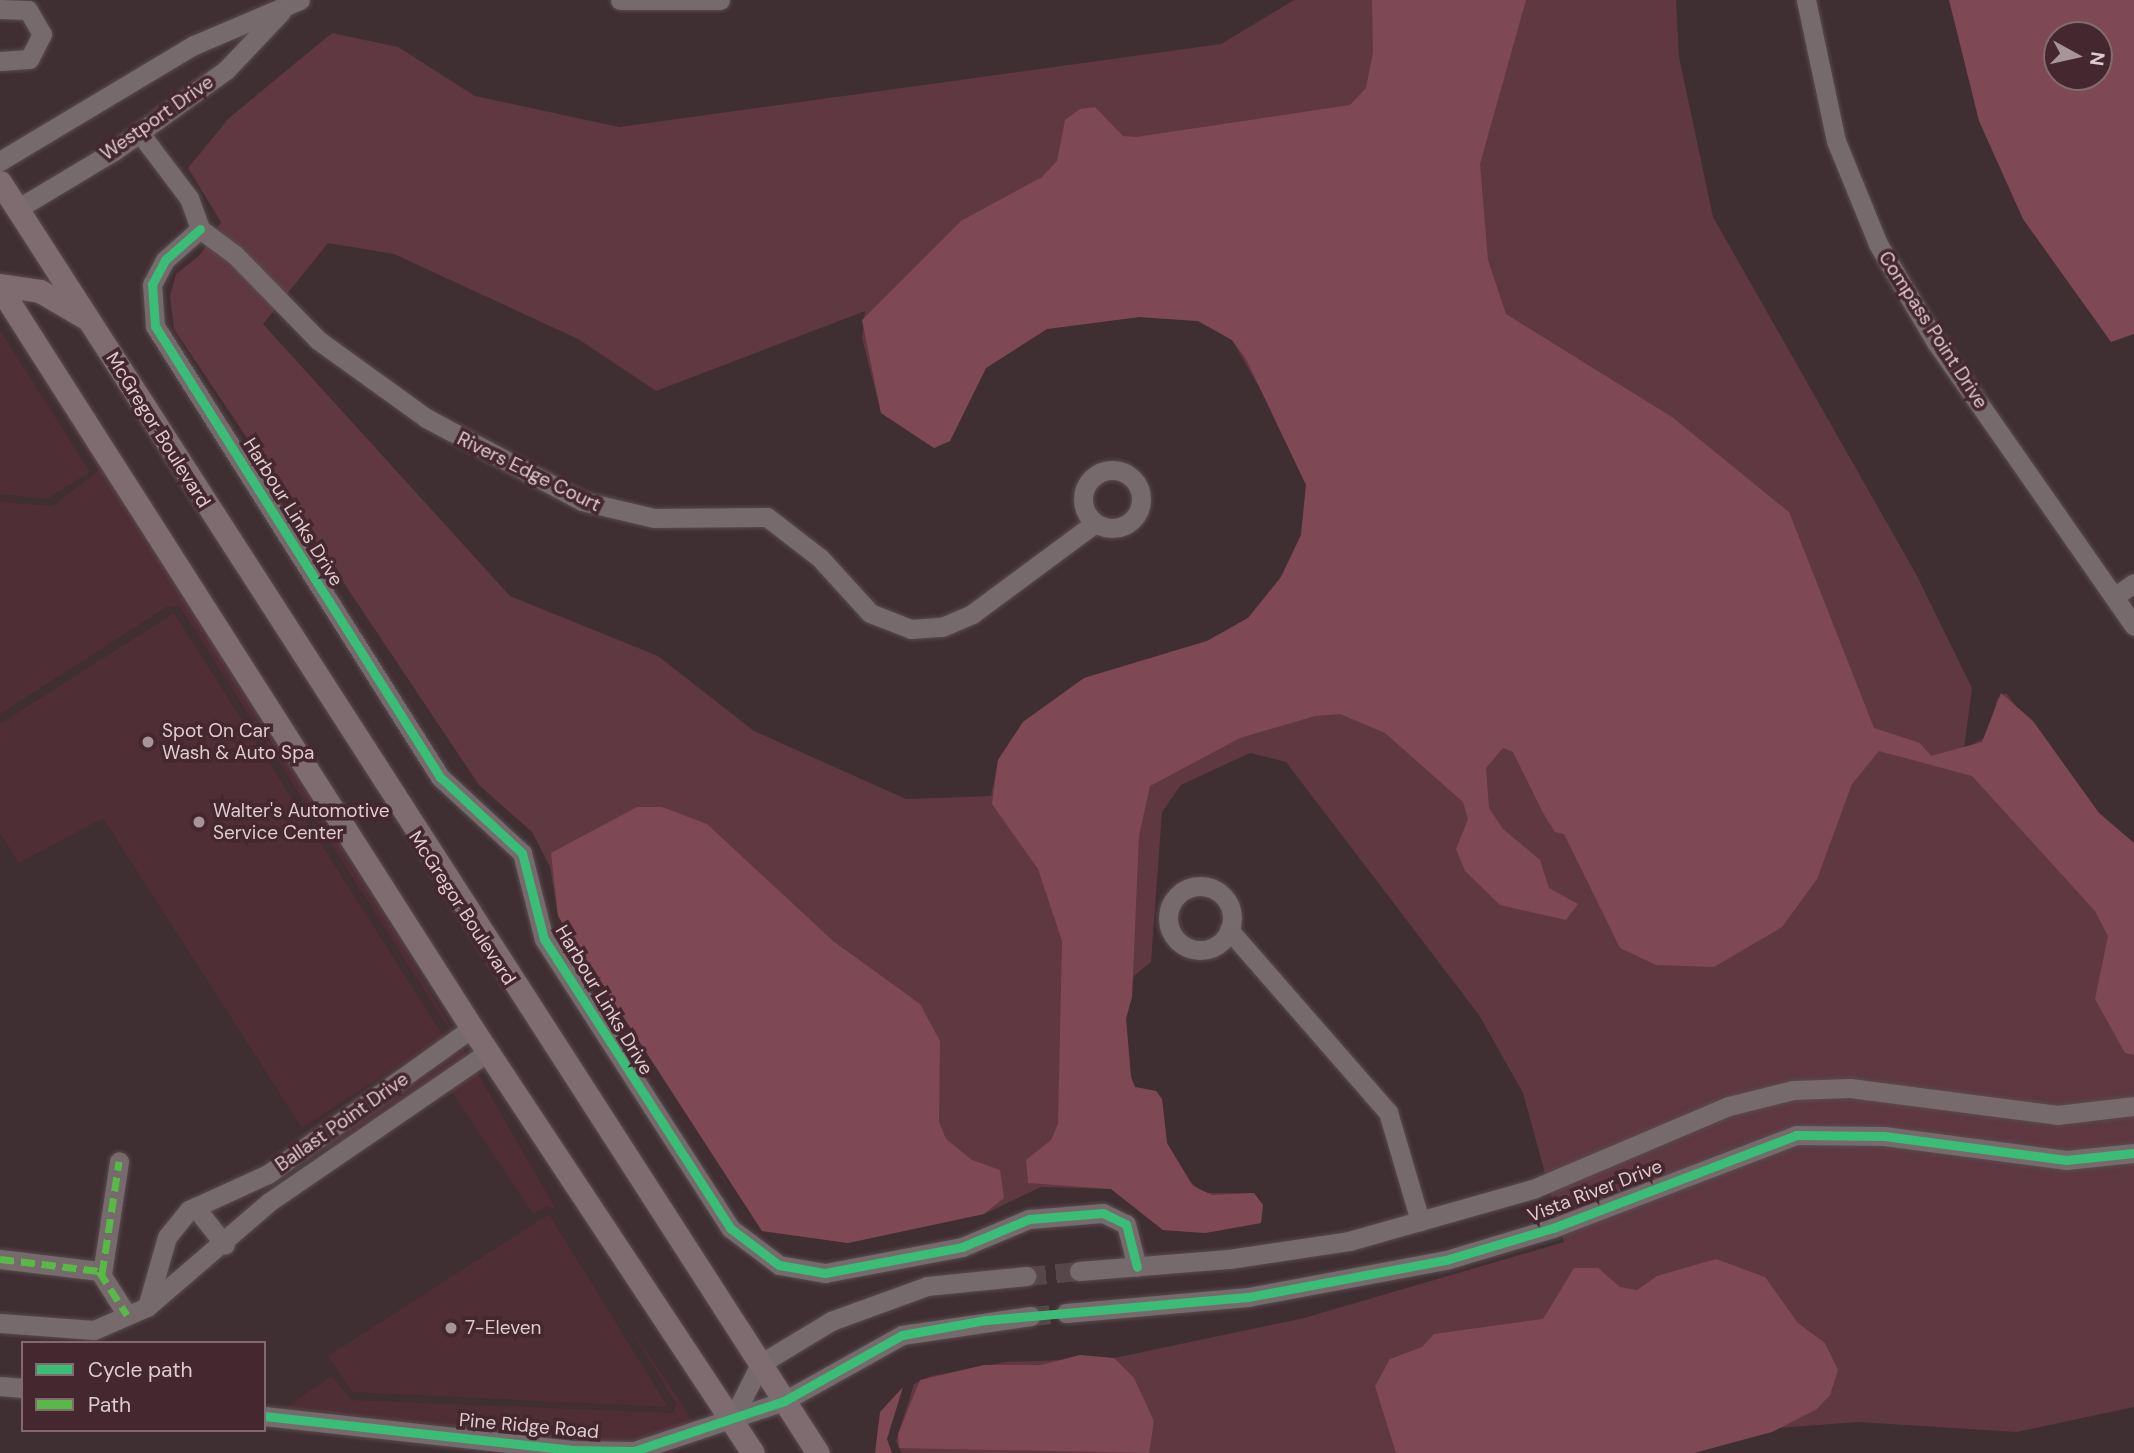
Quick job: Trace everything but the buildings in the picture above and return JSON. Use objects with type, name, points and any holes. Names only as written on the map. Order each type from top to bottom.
[{"type":"main road","name":"McGregor Boulevard","points":[[0,182],[9,208],[87,319],[818,1453]]},
{"type":"main road","points":[[0,286],[40,291],[87,319]]},
{"type":"main road","points":[[0,286],[472,1028],[754,1453]]},
{"type":"street","name":"Westport Drive","points":[[0,161],[194,45],[282,11],[300,0]]},
{"type":"street","points":[[620,0],[720,0]]},
{"type":"street","name":"Compass Point Drive","points":[[1806,0],[1836,141],[1878,244],[1936,342],[2134,626]]},
{"type":"street","points":[[0,9],[33,5],[40,25],[36,52],[20,63],[0,61]]},
{"type":"street","name":"Westport Drive","points":[[9,208],[139,132],[246,53],[282,11]]},
{"type":"street","name":"Rivers Edge Court","points":[[139,132],[189,198],[200,229],[360,374],[472,446],[609,512],[767,517],[785,526],[870,614],[889,624],[942,627],[972,614],[1096,523]]},
{"type":"street","name":"Harbour Links Drive","points":[[200,229],[165,260],[152,285],[155,326],[440,777],[522,853],[544,939],[730,1228],[779,1265],[825,1273],[962,1247],[1029,1219],[1103,1213],[1126,1224],[1137,1267]]},
{"type":"street","points":[[2115,597],[2134,583]]},
{"type":"street","points":[[1229,930],[1388,1112],[1420,1221]]},
{"type":"street","name":"Ballast Point Drive","points":[[147,1307],[167,1237],[195,1207],[286,1161],[472,1028]]},
{"type":"street","name":"Ballast Point Drive","points":[[0,1323],[94,1330],[147,1307],[299,1183],[488,1052]]},
{"type":"street","name":"Vista River Drive","points":[[1079,1271],[1290,1252],[1420,1221],[1533,1189],[1729,1105],[1793,1090],[1850,1088],[2057,1115],[2134,1106]]},
{"type":"street","name":"Vista River Drive","points":[[1066,1313],[1248,1297],[1446,1260],[1590,1215],[1749,1147],[1796,1135],[1884,1136],[2055,1159],[2134,1153]]},
{"type":"street","points":[[119,1161],[103,1274],[127,1315]]},
{"type":"street","points":[[286,1161],[299,1183]]},
{"type":"street","points":[[195,1207],[225,1245]]},
{"type":"street","points":[[0,1259],[103,1274]]},
{"type":"street","points":[[733,1420],[760,1364],[831,1321],[901,1293],[1027,1276]]},
{"type":"street","points":[[784,1401],[902,1335],[1031,1316]]},
{"type":"street","points":[[0,1386],[21,1388]]},
{"type":"street","name":"Pine Ridge Road","points":[[266,1416],[587,1451],[634,1451],[784,1401]]},
{"type":"shaded area","points":[[1294,0],[1676,0],[1679,57],[1713,217],[1916,574],[1972,688],[1964,749],[1988,736],[1997,699],[2006,693],[2099,813],[2134,843],[2134,1407],[2017,1432],[1858,1422],[1777,1428],[1694,1453],[902,1453],[896,1441],[914,1384],[931,1376],[1006,1362],[1114,1358],[1304,1318],[1564,1242],[1523,1093],[1479,1015],[1286,762],[1250,753],[1181,785],[1162,812],[1151,962],[1134,976],[1126,1019],[1131,1077],[1135,1087],[1156,1091],[1162,1099],[1167,1143],[1182,1174],[1203,1193],[1254,1193],[1263,1205],[1261,1223],[1205,1233],[1163,1230],[1111,1189],[1041,1187],[984,1214],[848,1243],[762,1231],[558,916],[550,867],[532,832],[479,785],[174,329],[170,296],[176,274],[200,255],[221,222],[188,168],[229,118],[332,33],[398,47],[475,96],[619,127],[1221,44]],"holes":[[[328,243],[394,254],[578,339],[656,391],[865,311],[862,338],[881,413],[934,448],[950,441],[986,368],[1047,329],[1139,317],[1198,321],[1232,340],[1290,441],[1306,485],[1301,535],[1281,577],[1248,618],[1207,641],[1084,678],[1023,722],[998,760],[991,796],[906,799],[754,731],[658,656],[510,596],[263,324]]]},
{"type":"shaded area","points":[[1372,0],[1526,0],[1480,164],[1488,260],[1506,314],[1672,417],[1789,512],[1874,728],[1920,743],[1931,756],[1982,742],[2001,693],[2033,721],[2099,813],[2134,843],[2134,1055],[2125,1053],[2095,999],[2108,936],[2095,911],[1972,776],[1879,751],[1852,784],[1817,879],[1782,927],[1714,967],[1656,965],[1620,948],[1564,834],[1555,832],[1543,813],[1513,752],[1503,748],[1486,768],[1489,808],[1503,829],[1540,860],[1549,888],[1578,904],[1566,920],[1500,905],[1465,871],[1456,849],[1468,819],[1463,802],[1385,733],[1340,714],[1315,716],[1240,738],[1150,786],[1139,836],[1132,997],[1126,1019],[1131,1077],[1135,1087],[1156,1091],[1162,1099],[1167,1143],[1193,1186],[1212,1195],[1254,1193],[1263,1205],[1261,1223],[1205,1233],[1163,1230],[1111,1189],[1028,1183],[1026,1160],[1051,1140],[1058,1124],[1062,941],[1038,869],[992,804],[998,760],[1023,722],[1084,678],[1207,641],[1248,618],[1281,577],[1301,535],[1306,485],[1246,359],[1232,340],[1198,321],[1139,317],[1047,329],[986,368],[950,441],[934,448],[881,413],[862,320],[961,221],[1042,177],[1057,161],[1065,120],[1080,109],[1095,107],[1123,136],[1136,137],[1350,105],[1366,88],[1373,52]]},
{"type":"shaded area","points":[[1949,0],[2134,0],[2134,334],[2111,342],[2023,219],[1979,121]]},
{"type":"shaded area","points":[[0,308],[405,948],[556,1209],[546,1206],[533,1214],[447,1085],[334,1164],[313,1132],[453,1035],[180,607],[168,606],[0,714],[0,502],[53,506],[99,470]]},
{"type":"shaded area","points":[[0,330],[90,472],[47,499],[0,494]]},
{"type":"shaded area","points":[[174,613],[444,1037],[302,1128],[103,818],[19,863],[0,833],[0,724]]},
{"type":"shaded area","points":[[637,807],[662,807],[707,824],[833,941],[920,1004],[940,1041],[939,1122],[946,1139],[972,1160],[1000,1170],[1004,1198],[984,1214],[848,1243],[762,1231],[558,916],[551,853]]},
{"type":"shaded area","points":[[549,1214],[668,1407],[352,1392],[328,1356]]},
{"type":"shaded area","points":[[1716,1259],[1765,1277],[1798,1323],[1825,1343],[1838,1370],[1830,1395],[1817,1409],[1772,1432],[1694,1453],[1396,1453],[1375,1386],[1390,1359],[1422,1347],[1434,1334],[1543,1319],[1574,1268],[1598,1268],[1620,1287],[1637,1290],[1657,1276]]},
{"type":"shaded area","points":[[624,1318],[694,1422],[632,1441],[576,1441],[286,1408],[331,1376],[352,1400],[673,1413],[676,1403]]},
{"type":"shaded area","points":[[1080,1355],[1114,1358],[1134,1378],[1154,1421],[1149,1453],[899,1448],[898,1434],[920,1380],[984,1365],[1041,1365]]},
{"type":"shaded area","points":[[903,1387],[887,1439],[892,1453],[875,1453],[880,1412]]},
{"type":"tunnel","points":[[1027,1276],[1079,1271]]},
{"type":"tunnel","points":[[1031,1316],[1066,1313]]},
{"type":"marked path","points":[[102,1274],[119,1161]]},
{"type":"marked path","points":[[0,1259],[99,1271],[127,1315]]},
{"type":"cycle path","points":[[200,229],[165,260],[152,284],[155,326],[440,777],[522,853],[544,939],[730,1228],[779,1265],[825,1273],[962,1247],[1029,1219],[1103,1213],[1126,1224],[1137,1267]]},
{"type":"cycle path","points":[[266,1416],[570,1450],[634,1451],[784,1401],[902,1335],[985,1320],[1248,1297],[1446,1260],[1553,1228],[1796,1135],[1884,1136],[2066,1160],[2134,1153]]},
{"type":"place","name":"Spot On Car Wash & Auto Spa","points":[[148,742]]},
{"type":"place","name":"Walter's Automotive Service Center","points":[[199,822]]},
{"type":"place","name":"7-Eleven","points":[[451,1328]]}]
